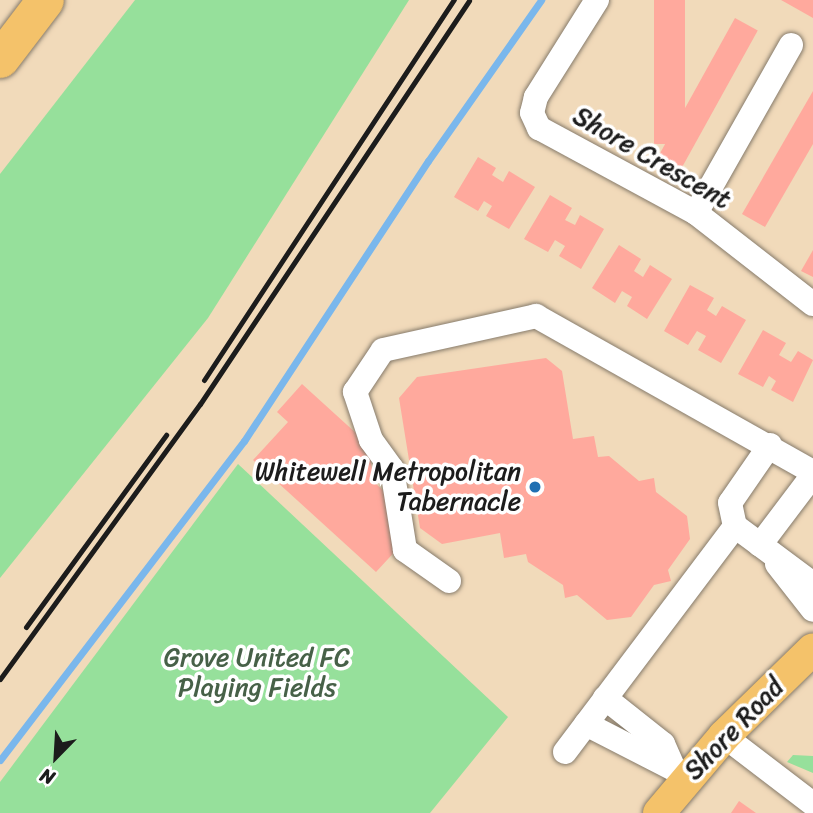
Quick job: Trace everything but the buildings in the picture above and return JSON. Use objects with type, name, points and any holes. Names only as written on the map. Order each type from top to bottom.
[{"type":"highway","points":[[0,58],[45,0]]},
{"type":"main road","name":"Shore Road","points":[[659,813],[679,770],[724,736],[813,649]]},
{"type":"street","name":"Shore Crescent","points":[[597,0],[536,97],[532,113],[538,128],[696,213],[813,304]]},
{"type":"street","points":[[696,213],[791,45]]},
{"type":"street","points":[[449,581],[405,550],[392,469],[371,440],[355,392],[383,350],[536,316],[671,396],[770,445],[813,474],[767,551]]},
{"type":"street","points":[[770,445],[730,503],[735,526],[767,551],[809,573]]},
{"type":"street","points":[[565,752],[735,526]]},
{"type":"street","points":[[767,551],[787,582],[813,610]]},
{"type":"street","points":[[605,698],[663,744],[679,770]]},
{"type":"street","points":[[586,724],[650,761],[679,770]]},
{"type":"street","points":[[724,736],[813,804]]},
{"type":"green space","points":[[135,0],[409,0],[208,318],[0,578],[0,174]]},
{"type":"green space","name":"Grove United FC Playing Fields","points":[[238,464],[508,717],[430,813],[0,813],[0,782]]},
{"type":"green space","points":[[793,755],[813,756],[813,773],[787,762]]},
{"type":"waterway","points":[[0,760],[244,441],[428,161],[541,0]]},
{"type":"railway","points":[[204,380],[454,0]]},
{"type":"railway","points":[[0,679],[200,404],[469,0]]},
{"type":"railway","points":[[26,627],[166,435]]},
{"type":"place","name":"Whitewell Metropolitan Tabernacle","points":[[535,487]]}]
